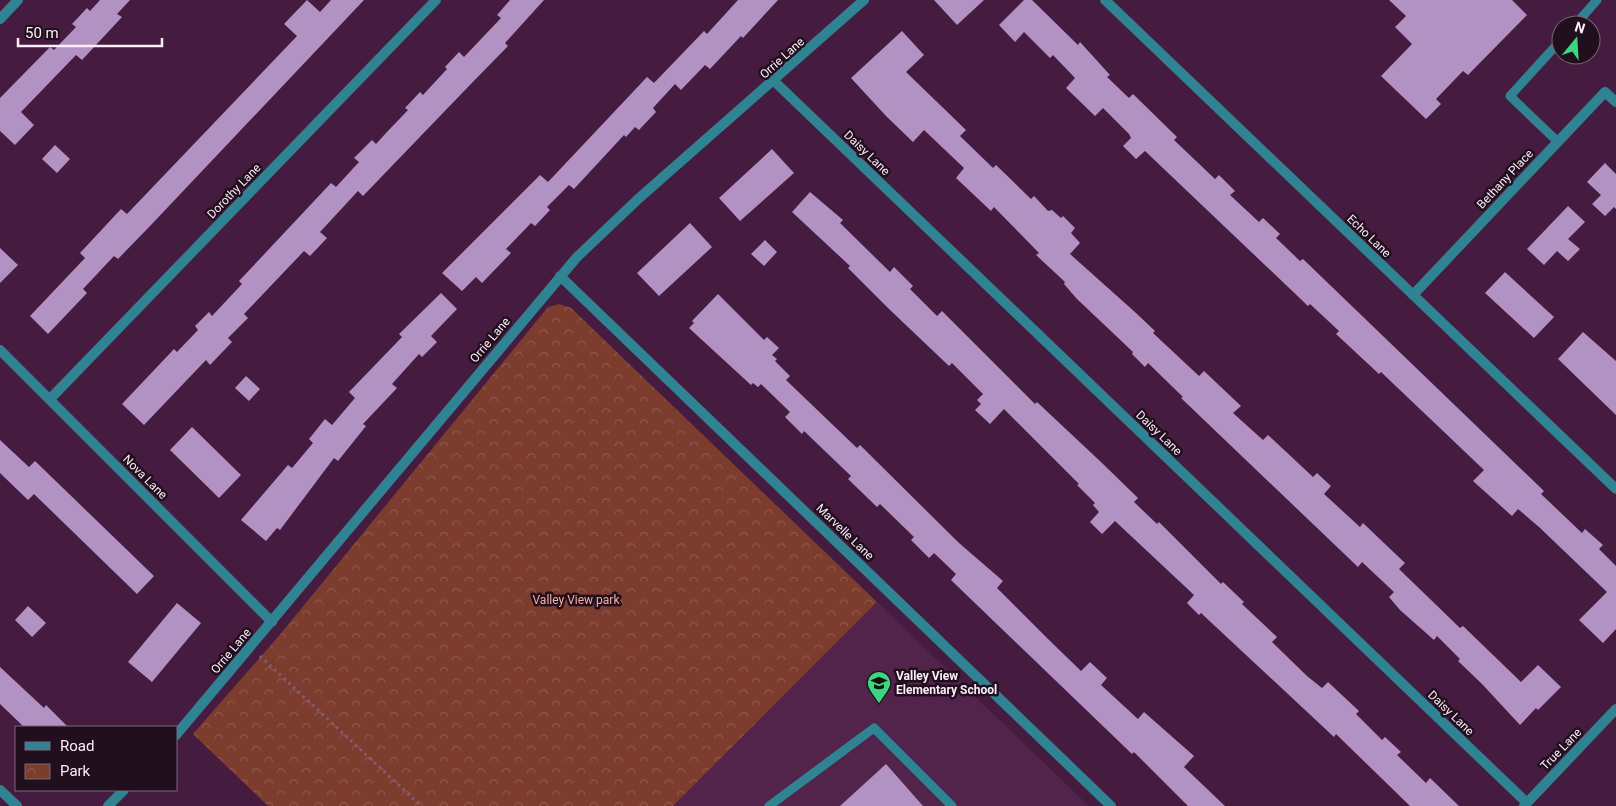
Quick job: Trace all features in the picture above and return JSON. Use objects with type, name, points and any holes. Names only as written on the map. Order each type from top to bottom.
[{"type":"street","points":[[0,19],[18,0]]},
{"type":"street","name":"Dorothy Lane","points":[[50,400],[436,0]]},
{"type":"street","name":"Orrie Lane","points":[[178,733],[560,276],[637,200],[864,0]]},
{"type":"street","name":"Echo Lane","points":[[1105,0],[1616,489]]},
{"type":"street","name":"Daisy Lane","points":[[774,81],[1525,804]]},
{"type":"street","name":"Bethany Place","points":[[1413,295],[1605,92],[1616,102]]},
{"type":"street","name":"Marvelle Lane","points":[[560,276],[1111,806]]},
{"type":"street","name":"Nova Lane","points":[[0,350],[272,622]]},
{"type":"street","name":"True Lane","points":[[1525,804],[1616,709]]},
{"type":"street","points":[[0,790],[16,806]]},
{"type":"street","points":[[108,806],[123,791]]},
{"type":"lane","points":[[1584,15],[1598,0]]},
{"type":"lane","points":[[1551,51],[1510,96],[1558,142]]},
{"type":"lane","points":[[769,806],[874,728],[952,806]]},
{"type":"path","points":[[250,647],[421,806]]},
{"type":"shaded area","name":"Valley View Elementary School","points":[[877,602],[1089,806],[673,806]]},
{"type":"green space","name":"Valley View park","points":[[559,304],[571,308],[877,602],[673,806],[268,806],[193,734],[278,637],[548,307]]},
{"type":"building","points":[[100,0],[130,0],[117,14],[122,17],[82,60],[76,55],[21,112],[34,125],[15,145],[0,131],[0,98],[50,47],[54,50],[76,27],[72,24],[87,8],[90,11]]},
{"type":"building","points":[[307,0],[320,12],[331,0],[364,0],[118,259],[114,256],[83,289],[87,293],[48,334],[30,316],[85,258],[80,253],[121,209],[127,214],[297,36],[284,24]]},
{"type":"building","points":[[510,0],[544,0],[505,43],[508,46],[363,196],[358,191],[320,232],[327,238],[310,256],[304,251],[244,314],[248,318],[228,338],[232,342],[210,365],[206,360],[144,425],[122,404],[174,349],[177,352],[198,330],[195,326],[209,312],[212,316],[242,284],[239,281],[331,183],[336,187],[359,162],[354,158],[372,140],[376,144],[408,110],[405,108],[420,92],[423,95],[447,69],[445,67],[459,52],[464,57],[501,18],[497,15]]},
{"type":"building","points":[[738,0],[778,0],[743,38],[741,36],[710,69],[705,65],[681,90],[675,84],[653,108],[656,112],[639,130],[635,127],[626,137],[624,135],[574,189],[569,185],[547,207],[550,210],[535,226],[531,223],[506,249],[511,253],[482,283],[476,277],[462,291],[442,273],[540,175],[548,182],[647,77],[654,83],[704,31],[707,34]]},
{"type":"building","points":[[934,0],[984,0],[957,25]]},
{"type":"building","points":[[1024,0],[1032,0],[1078,45],[1080,42],[1110,75],[1107,77],[1129,98],[1133,94],[1177,137],[1174,140],[1215,179],[1219,175],[1235,191],[1230,195],[1259,222],[1263,218],[1280,234],[1276,238],[1300,261],[1303,259],[1544,491],[1541,494],[1582,533],[1585,529],[1603,545],[1599,549],[1616,566],[1616,629],[1603,643],[1579,620],[1607,592],[1518,509],[1512,516],[1473,481],[1484,470],[1381,372],[1379,374],[1336,334],[1339,331],[1310,304],[1308,306],[1145,151],[1136,159],[1123,146],[1131,138],[1129,134],[1103,108],[1095,116],[1066,88],[1075,78],[1053,55],[1050,58],[1024,32],[1015,42],[999,25]]},
{"type":"building","points":[[1389,0],[1512,0],[1527,15],[1468,75],[1463,71],[1436,99],[1441,104],[1426,119],[1381,76],[1412,44],[1395,27],[1406,16]]},
{"type":"building","points":[[902,31],[924,55],[906,72],[966,130],[960,136],[993,168],[996,165],[1031,199],[1034,196],[1048,211],[1052,210],[1061,218],[1063,216],[1075,228],[1071,233],[1080,243],[1070,254],[1136,313],[1155,331],[1153,333],[1199,376],[1204,371],[1241,406],[1233,413],[1263,440],[1268,435],[1313,477],[1317,473],[1331,486],[1324,494],[1360,527],[1363,523],[1405,563],[1399,569],[1460,628],[1463,626],[1521,682],[1538,665],[1561,687],[1538,710],[1536,708],[1520,725],[1458,661],[1460,659],[1437,636],[1434,640],[1400,610],[1389,597],[1394,592],[1362,562],[1358,567],[1181,398],[1183,397],[1148,363],[1145,367],[1132,354],[1133,352],[1077,299],[1064,284],[1065,282],[1036,255],[1039,253],[994,207],[991,211],[956,178],[964,168],[924,130],[913,142],[886,116],[851,78]]},
{"type":"building","points":[[55,145],[70,159],[57,173],[42,159]]},
{"type":"building","points":[[772,149],[794,173],[740,221],[719,198]]},
{"type":"building","points":[[1605,163],[1616,174],[1616,209],[1614,207],[1605,216],[1592,204],[1601,195],[1587,182]]},
{"type":"building","points":[[810,192],[843,220],[840,223],[890,272],[894,267],[913,286],[910,289],[937,316],[942,311],[1035,404],[1037,402],[1138,498],[1134,502],[1157,524],[1159,522],[1221,584],[1223,582],[1244,602],[1242,604],[1277,637],[1272,642],[1307,676],[1322,688],[1328,682],[1359,711],[1356,714],[1382,740],[1385,737],[1401,752],[1397,755],[1426,783],[1430,778],[1459,806],[1410,806],[1336,734],[1334,737],[1201,613],[1199,615],[1187,603],[1194,595],[1115,521],[1102,534],[1090,522],[1099,512],[1093,505],[1095,503],[1077,485],[1079,484],[1004,409],[990,424],[975,410],[981,404],[977,400],[983,394],[952,363],[949,366],[889,309],[848,268],[850,266],[792,212]]},
{"type":"building","points":[[1568,206],[1585,222],[1568,239],[1580,249],[1568,261],[1557,251],[1544,265],[1527,249]]},
{"type":"building","points":[[690,223],[712,247],[659,296],[637,273]]},
{"type":"building","points":[[765,240],[777,252],[764,266],[751,254]]},
{"type":"building","points":[[0,248],[18,265],[0,283]]},
{"type":"building","points":[[1505,272],[1554,317],[1534,338],[1485,293]]},
{"type":"building","points":[[441,293],[457,309],[431,336],[437,342],[422,357],[419,354],[392,384],[397,388],[363,424],[366,426],[338,461],[334,458],[280,530],[277,528],[266,541],[241,520],[288,465],[292,468],[313,443],[309,439],[325,419],[332,425],[355,398],[349,392],[402,337],[399,334]]},
{"type":"building","points":[[718,294],[764,340],[767,337],[779,348],[772,355],[777,359],[775,361],[790,376],[786,380],[857,448],[860,445],[959,543],[1003,581],[997,588],[1081,671],[1090,662],[1107,678],[1101,685],[1138,719],[1144,712],[1194,756],[1184,767],[1225,806],[1188,806],[1134,752],[1132,754],[951,580],[956,574],[934,553],[929,558],[911,540],[914,537],[880,504],[877,507],[848,479],[851,476],[804,431],[802,434],[785,417],[790,412],[761,384],[758,387],[753,383],[751,385],[689,328],[694,323],[692,321]]},
{"type":"building","points":[[1583,332],[1616,361],[1616,415],[1558,359]]},
{"type":"building","points":[[246,376],[260,389],[249,401],[235,388]]},
{"type":"building","points":[[192,427],[241,475],[219,498],[170,450]]},
{"type":"building","points":[[0,440],[29,467],[35,461],[154,576],[137,594],[34,494],[28,500],[0,473]]},
{"type":"building","points":[[177,603],[201,623],[152,682],[128,662]]},
{"type":"building","points":[[28,606],[46,623],[32,637],[15,620]]},
{"type":"building","points":[[0,667],[44,708],[46,705],[67,726],[23,726],[0,704]]},
{"type":"building","points":[[886,764],[923,806],[840,806]]},
{"type":"place","name":"Valley View Elementary School","points":[[879,704]]}]
